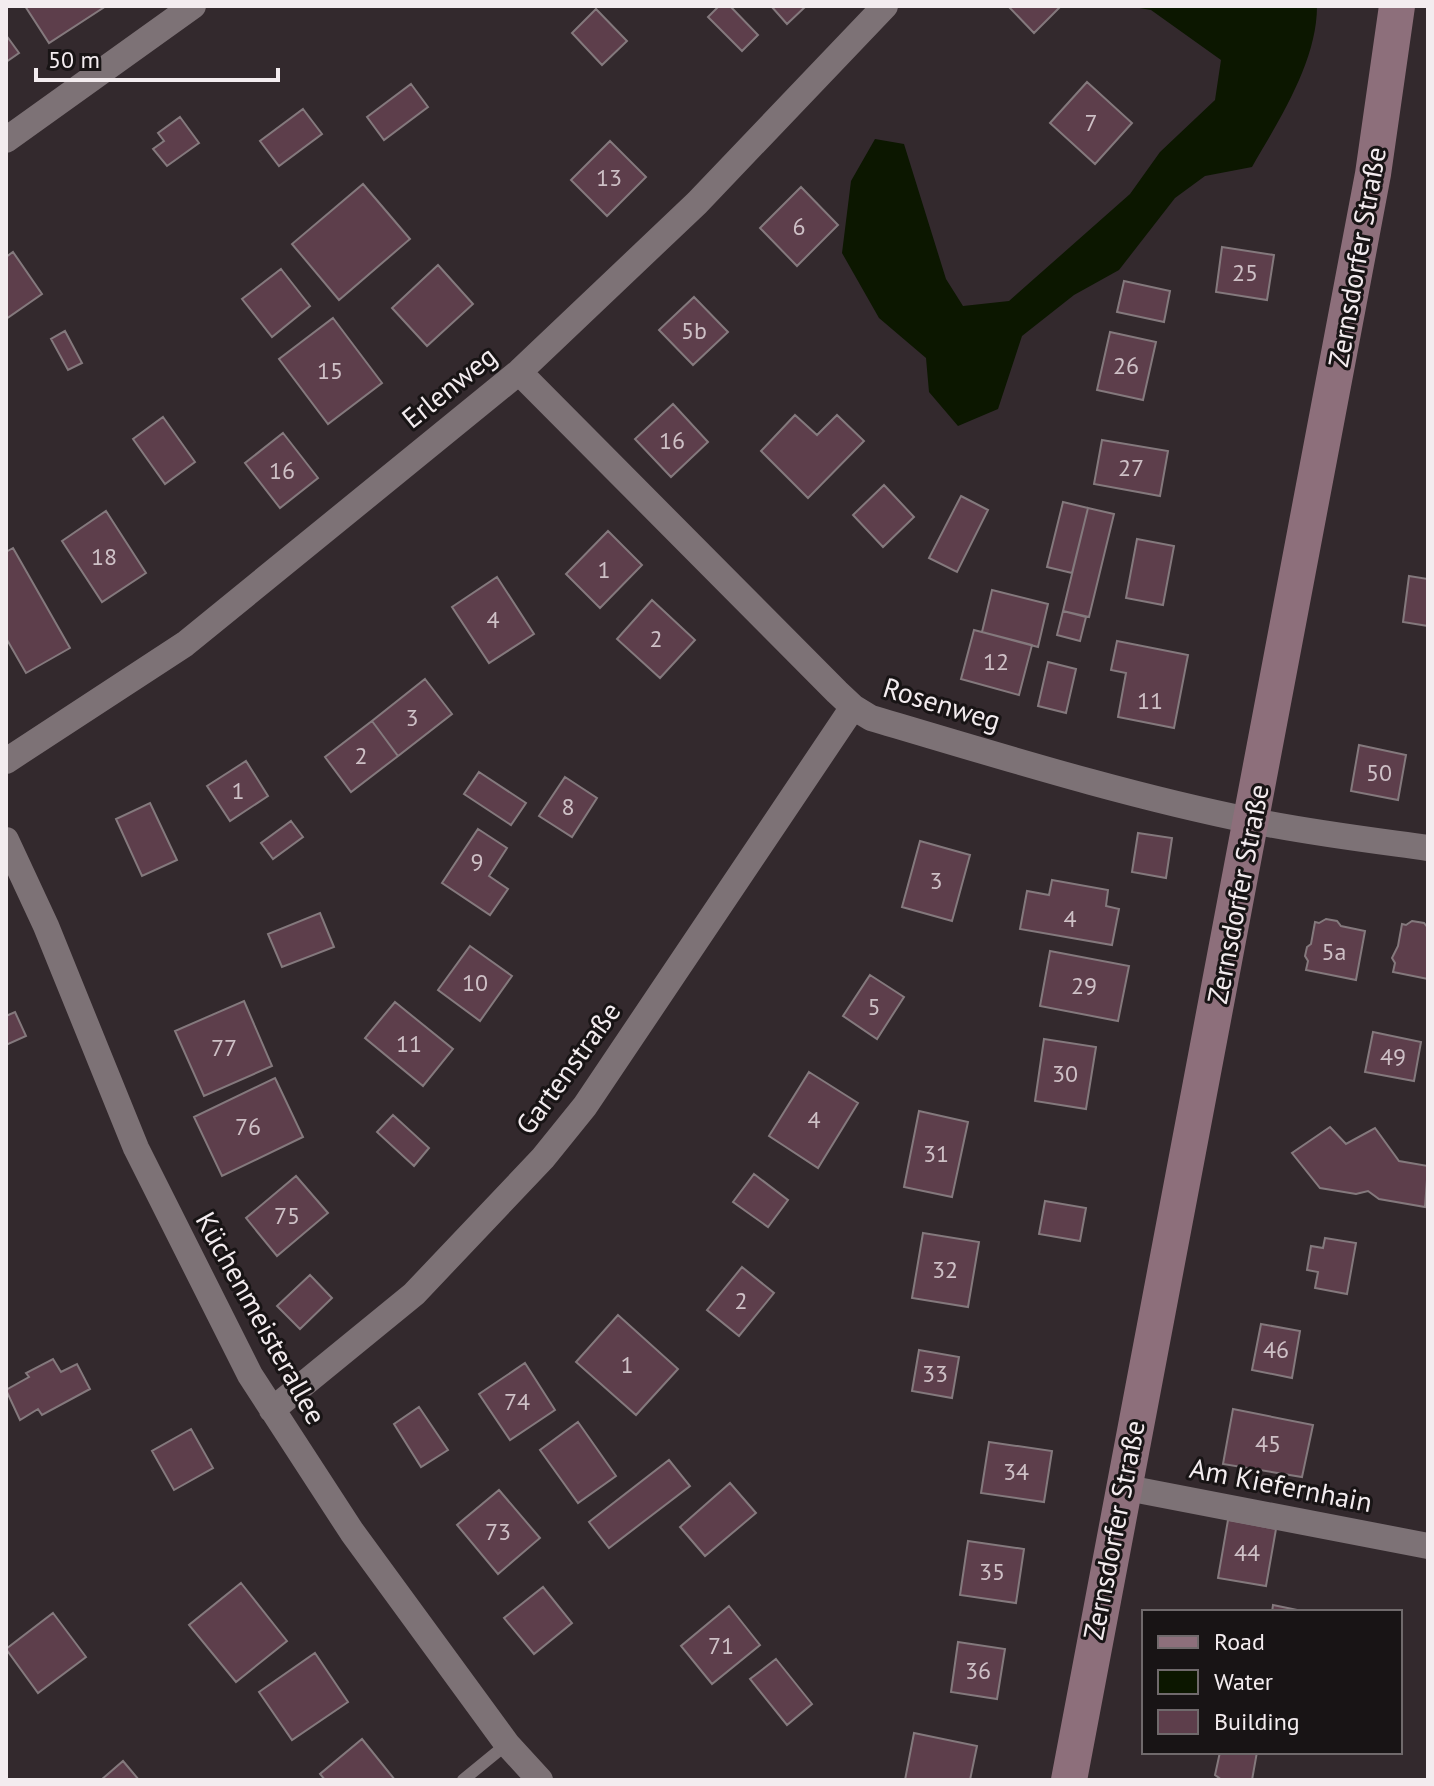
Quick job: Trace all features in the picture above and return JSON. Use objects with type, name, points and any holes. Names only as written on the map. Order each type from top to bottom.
[{"type":"street","points":[[6,140],[193,6]]},
{"type":"street","name":"Erlenweg","points":[[6,761],[185,644],[519,372],[697,203],[885,6]]},
{"type":"street","name":"Zernsdorfer Straße","points":[[1069,1780],[1122,1487],[1252,821],[1373,174],[1397,6]]},
{"type":"street","name":"Rosenweg","points":[[519,372],[853,707],[871,718],[1112,788],[1252,821],[1428,848]]},
{"type":"street","name":"Gartenstraße","points":[[272,1410],[414,1294],[543,1158],[585,1106],[853,707]]},
{"type":"street","name":"Küchenmeisterallee","points":[[6,840],[46,926],[136,1148],[228,1333],[272,1410],[352,1532],[507,1744],[540,1780]]},
{"type":"street","name":"Am Kiefernhain","points":[[1122,1487],[1428,1546]]},
{"type":"lane","points":[[463,1780],[507,1744]]},
{"type":"water","points":[[1128,6],[1317,6],[1311,48],[1304,69],[1252,167],[1205,176],[1175,198],[1119,270],[1074,295],[1022,336],[998,409],[958,426],[929,392],[926,358],[879,318],[842,253],[851,181],[875,139],[904,144],[946,279],[963,306],[1009,301],[1130,194],[1160,152],[1215,100],[1221,60],[1151,10]]},
{"type":"building","points":[[25,6],[106,6],[49,43]]},
{"type":"building","points":[[719,6],[730,6],[758,35],[742,51],[708,17]]},
{"type":"building","points":[[771,6],[806,6],[787,24]]},
{"type":"building","points":[[1008,6],[1061,6],[1034,33]]},
{"type":"building","points":[[596,9],[627,41],[602,65],[572,33]]},
{"type":"building","points":[[6,35],[19,53],[6,62]]},
{"type":"building","points":[[1087,82],[1132,123],[1095,164],[1050,123]]},
{"type":"building","points":[[411,84],[428,107],[384,140],[367,117]]},
{"type":"building","points":[[303,109],[322,134],[279,166],[260,141]]},
{"type":"building","points":[[180,117],[199,143],[167,166],[153,149],[164,141],[158,133]]},
{"type":"building","points":[[610,141],[646,177],[607,216],[571,180]]},
{"type":"building","points":[[363,184],[410,239],[339,300],[292,244]]},
{"type":"building","points":[[801,187],[838,225],[797,266],[760,228]]},
{"type":"building","points":[[1222,247],[1274,255],[1267,300],[1216,292]]},
{"type":"building","points":[[13,252],[42,294],[6,319],[6,257]]},
{"type":"building","points":[[438,265],[473,304],[427,346],[392,308]]},
{"type":"building","points":[[281,269],[310,306],[272,337],[242,299]]},
{"type":"building","points":[[1124,281],[1170,291],[1164,322],[1117,312]]},
{"type":"building","points":[[694,297],[728,332],[693,365],[659,330]]},
{"type":"building","points":[[333,318],[382,383],[328,424],[279,359]]},
{"type":"building","points":[[65,331],[82,363],[68,370],[51,339]]},
{"type":"building","points":[[1110,332],[1156,342],[1143,400],[1097,390]]},
{"type":"building","points":[[673,404],[708,442],[671,477],[635,439]]},
{"type":"building","points":[[795,415],[817,435],[837,415],[864,441],[808,498],[761,451]]},
{"type":"building","points":[[163,417],[195,462],[165,484],[133,439]]},
{"type":"building","points":[[283,433],[318,478],[280,508],[245,463]]},
{"type":"building","points":[[1102,440],[1168,451],[1160,496],[1094,484]]},
{"type":"building","points":[[884,485],[914,517],[883,547],[853,515]]},
{"type":"building","points":[[961,496],[988,510],[957,572],[929,558]]},
{"type":"building","points":[[1063,502],[1088,508],[1072,573],[1047,567]]},
{"type":"building","points":[[1088,508],[1114,514],[1089,617],[1063,611]]},
{"type":"building","points":[[106,511],[146,573],[102,602],[62,541]]},
{"type":"building","points":[[608,531],[642,565],[600,608],[566,574]]},
{"type":"building","points":[[1137,539],[1174,546],[1163,605],[1126,598]]},
{"type":"building","points":[[13,548],[70,648],[26,673],[6,638],[6,552]]},
{"type":"building","points":[[1409,576],[1428,579],[1428,626],[1403,622]]},
{"type":"building","points":[[497,577],[534,634],[489,663],[452,607]]},
{"type":"building","points":[[992,590],[1048,604],[1038,647],[982,632]]},
{"type":"building","points":[[652,600],[695,640],[660,678],[617,639]]},
{"type":"building","points":[[1063,611],[1086,617],[1080,641],[1057,635]]},
{"type":"building","points":[[974,630],[1032,645],[1019,695],[961,679]]},
{"type":"building","points":[[1117,641],[1188,655],[1174,728],[1118,717],[1126,673],[1111,670]]},
{"type":"building","points":[[1048,662],[1076,669],[1066,713],[1038,706]]},
{"type":"building","points":[[425,679],[452,714],[398,756],[372,721]]},
{"type":"building","points":[[372,721],[398,756],[351,792],[325,757]]},
{"type":"building","points":[[1359,745],[1406,755],[1398,800],[1351,791]]},
{"type":"building","points":[[246,761],[268,796],[230,821],[207,786]]},
{"type":"building","points":[[479,772],[526,803],[511,825],[464,794]]},
{"type":"building","points":[[565,777],[597,798],[572,837],[539,816]]},
{"type":"building","points":[[150,803],[177,860],[142,876],[116,819]]},
{"type":"building","points":[[291,821],[303,837],[273,859],[261,843]]},
{"type":"building","points":[[478,829],[507,848],[489,876],[508,889],[490,915],[442,883]]},
{"type":"building","points":[[1138,833],[1172,838],[1166,878],[1132,872]]},
{"type":"building","points":[[920,841],[970,855],[952,921],[902,907]]},
{"type":"building","points":[[1052,880],[1108,890],[1106,906],[1119,909],[1112,945],[1020,929],[1027,891],[1049,895]]},
{"type":"building","points":[[320,913],[334,947],[282,967],[268,934]]},
{"type":"building","points":[[1326,919],[1365,931],[1356,980],[1306,970],[1308,961],[1305,956],[1315,922]]},
{"type":"building","points":[[1412,921],[1424,923],[1428,928],[1428,979],[1393,972],[1395,963],[1392,958],[1402,924]]},
{"type":"building","points":[[470,946],[512,976],[480,1021],[438,990]]},
{"type":"building","points":[[1050,951],[1129,966],[1118,1021],[1040,1006]]},
{"type":"building","points":[[870,975],[904,997],[877,1039],[843,1016]]},
{"type":"building","points":[[244,1001],[272,1066],[204,1096],[175,1031]]},
{"type":"building","points":[[395,1002],[453,1049],[423,1086],[365,1038]]},
{"type":"building","points":[[15,1012],[26,1036],[6,1045],[6,1016]]},
{"type":"building","points":[[1373,1032],[1421,1042],[1414,1081],[1365,1072]]},
{"type":"building","points":[[1044,1039],[1096,1047],[1086,1109],[1035,1101]]},
{"type":"building","points":[[809,1072],[858,1103],[818,1168],[769,1136]]},
{"type":"building","points":[[275,1078],[303,1137],[222,1176],[194,1117]]},
{"type":"building","points":[[919,1111],[968,1122],[952,1197],[904,1187]]},
{"type":"building","points":[[393,1115],[429,1148],[414,1166],[377,1132]]},
{"type":"building","points":[[1330,1127],[1346,1144],[1375,1128],[1399,1161],[1428,1166],[1425,1207],[1379,1199],[1368,1191],[1356,1194],[1320,1188],[1292,1153]]},
{"type":"building","points":[[754,1174],[788,1200],[768,1227],[733,1202]]},
{"type":"building","points":[[296,1176],[328,1213],[277,1256],[246,1218]]},
{"type":"building","points":[[1045,1201],[1086,1208],[1080,1241],[1039,1234]]},
{"type":"building","points":[[923,1233],[979,1242],[968,1307],[912,1298]]},
{"type":"building","points":[[1325,1238],[1356,1243],[1347,1294],[1315,1288],[1318,1272],[1307,1270],[1311,1246],[1323,1248]]},
{"type":"building","points":[[742,1267],[774,1293],[739,1336],[707,1310]]},
{"type":"building","points":[[310,1275],[332,1298],[300,1329],[277,1306]]},
{"type":"building","points":[[618,1315],[678,1369],[636,1415],[576,1362]]},
{"type":"building","points":[[1261,1324],[1300,1331],[1292,1378],[1252,1370]]},
{"type":"building","points":[[919,1350],[959,1357],[952,1398],[912,1391]]},
{"type":"building","points":[[53,1359],[61,1372],[77,1364],[90,1389],[42,1415],[38,1409],[20,1420],[6,1390],[29,1377],[26,1373]]},
{"type":"building","points":[[525,1363],[555,1410],[510,1440],[479,1394]]},
{"type":"building","points":[[419,1407],[448,1450],[421,1467],[394,1424]]},
{"type":"building","points":[[1233,1409],[1313,1425],[1302,1477],[1223,1464]]},
{"type":"building","points":[[578,1422],[616,1476],[578,1503],[540,1450]]},
{"type":"building","points":[[191,1429],[213,1468],[174,1490],[152,1451]]},
{"type":"building","points":[[989,1442],[1052,1451],[1044,1502],[981,1493]]},
{"type":"building","points":[[669,1460],[690,1486],[609,1548],[589,1522]]},
{"type":"building","points":[[730,1483],[756,1513],[705,1556],[680,1527]]},
{"type":"building","points":[[499,1490],[540,1538],[498,1574],[457,1525]]},
{"type":"building","points":[[1228,1520],[1276,1529],[1266,1586],[1218,1578]]},
{"type":"building","points":[[968,1541],[1024,1549],[1016,1603],[960,1595]]},
{"type":"building","points":[[241,1583],[287,1641],[236,1682],[189,1625]]},
{"type":"building","points":[[543,1587],[572,1623],[534,1654],[504,1618]]},
{"type":"building","points":[[1273,1605],[1297,1610],[1272,1610]]},
{"type":"building","points":[[729,1606],[760,1645],[712,1684],[681,1646]]},
{"type":"building","points":[[53,1613],[86,1657],[38,1693],[6,1649]]},
{"type":"building","points":[[958,1642],[1005,1649],[997,1699],[951,1692]]},
{"type":"building","points":[[315,1653],[348,1702],[292,1740],[259,1692]]},
{"type":"building","points":[[776,1659],[812,1704],[787,1725],[750,1679]]},
{"type":"building","points":[[914,1733],[977,1746],[970,1780],[905,1780]]},
{"type":"building","points":[[362,1739],[395,1780],[325,1780],[320,1774]]},
{"type":"building","points":[[1220,1754],[1257,1754],[1252,1780],[1222,1780],[1215,1775]]},
{"type":"building","points":[[123,1761],[139,1780],[101,1780]]}]
